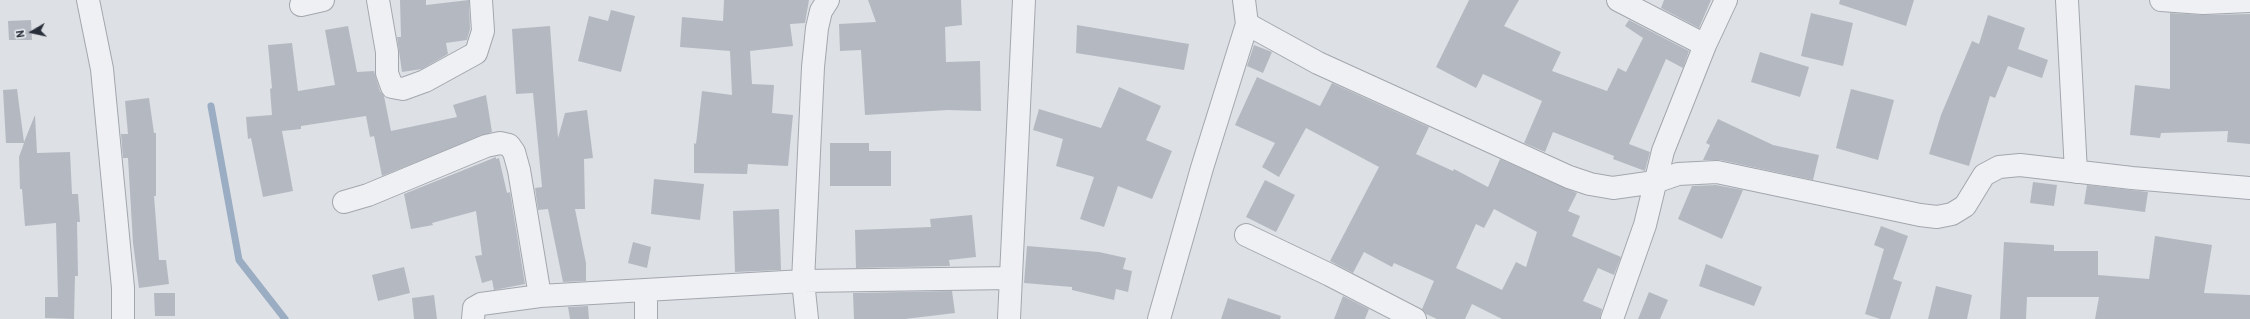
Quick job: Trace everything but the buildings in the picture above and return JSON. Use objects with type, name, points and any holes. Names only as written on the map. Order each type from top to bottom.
[{"type":"street","points":[[88,0],[102,69],[123,288],[123,319]]},
{"type":"street","points":[[301,5],[323,0]]},
{"type":"street","points":[[378,0],[387,52],[387,73],[392,87],[403,89],[424,81],[476,53],[483,31],[481,0]]},
{"type":"street","points":[[807,319],[803,281],[813,67],[816,28],[821,11],[828,0]]},
{"type":"street","points":[[1009,319],[1024,0]]},
{"type":"street","points":[[1159,319],[1202,168],[1247,24],[1244,0]]},
{"type":"street","points":[[1618,0],[1705,45]]},
{"type":"street","points":[[1612,319],[1645,225],[1663,151],[1705,45],[1726,0]]},
{"type":"street","points":[[2067,0],[2076,172]]},
{"type":"street","points":[[2161,0],[2203,3],[2250,1]]},
{"type":"street","points":[[1247,24],[1318,63],[1569,177],[1590,184],[1613,188],[1656,182],[1678,174],[1717,172],[1920,215],[1937,217],[1952,214],[1965,206],[1984,175],[1999,167],[2020,165],[2076,172],[2250,188]]},
{"type":"street","points":[[344,202],[368,195],[486,146],[500,143],[509,145],[514,152],[519,170],[540,296]]},
{"type":"street","points":[[1246,235],[1330,275],[1415,319]]},
{"type":"street","points":[[472,319],[474,308],[481,304],[540,296],[803,281],[1011,278]]},
{"type":"street","points":[[646,290],[646,319]]},
{"type":"waterway","points":[[211,106],[239,260],[285,319]]}]
